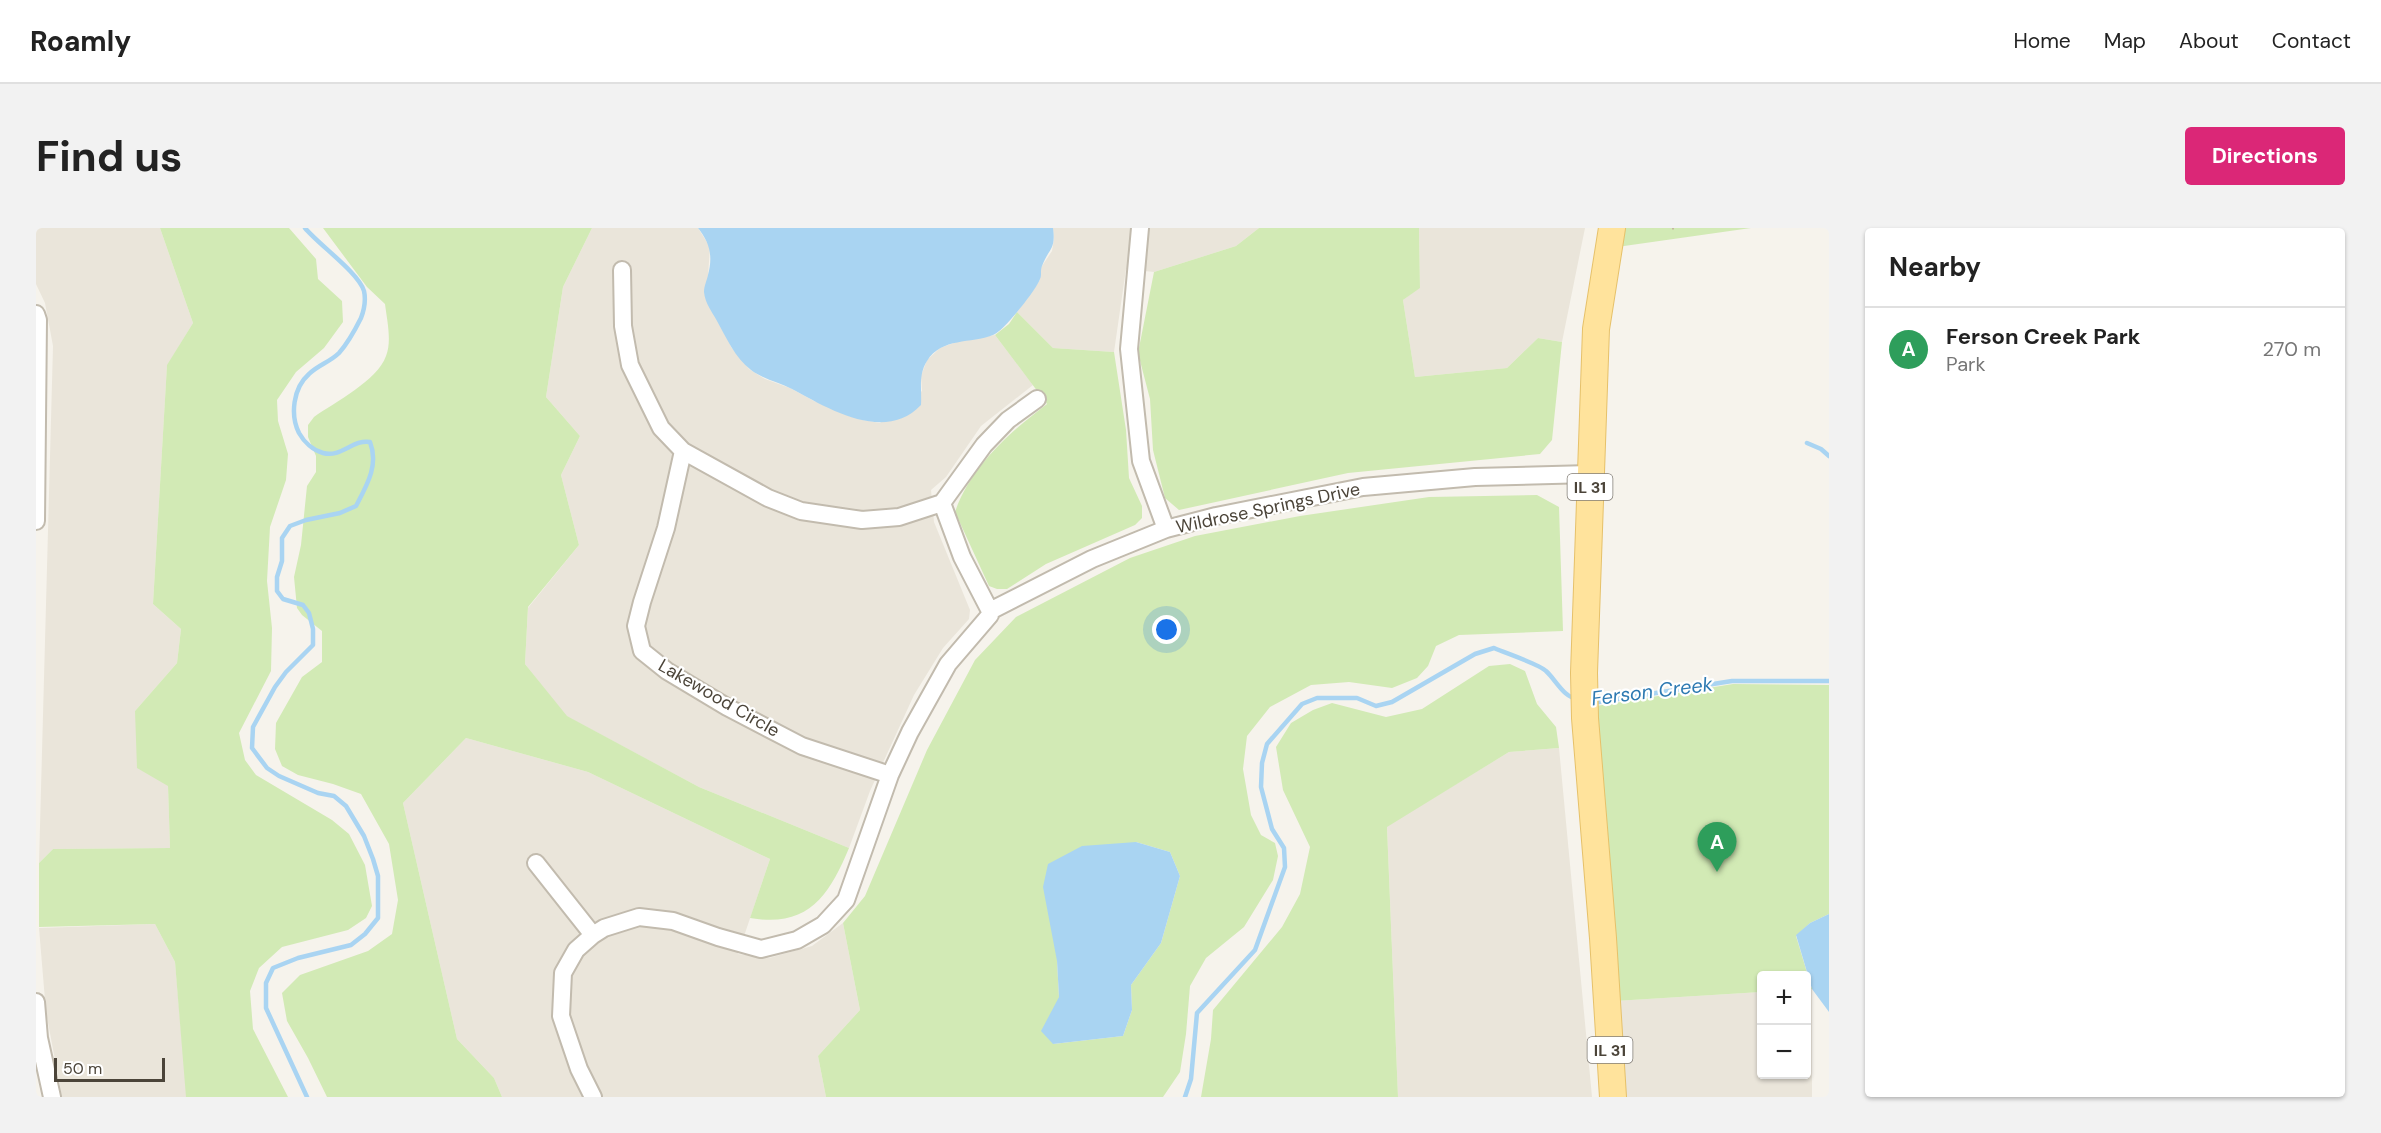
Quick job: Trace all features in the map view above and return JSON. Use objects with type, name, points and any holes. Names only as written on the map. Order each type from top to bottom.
[{"type":"main road","name":"IL 31","points":[[1612,228],[1596,329],[1584,673],[1585,718],[1604,938],[1613,1097]]},
{"type":"street","points":[[1140,228],[1129,349],[1141,460],[1166,529]]},
{"type":"street","points":[[622,270],[623,326],[630,365],[661,428],[683,451],[768,498],[801,511],[862,520],[899,517],[942,503],[984,445],[1008,420],[1037,399]]},
{"type":"street","points":[[36,314],[38,330],[36,521]]},
{"type":"street","name":"Lakewood Circle","points":[[683,451],[666,528],[636,626],[642,651],[677,677],[802,746],[891,775]]},
{"type":"street","name":"Wildrose Springs Drive","points":[[593,1097],[579,1069],[561,1016],[563,973],[576,950],[604,928],[639,917],[673,921],[761,949],[797,940],[823,925],[846,900],[891,775],[910,732],[948,664],[990,615],[990,611],[1092,559],[1166,529],[1216,516],[1363,487],[1475,477],[1590,474]]},
{"type":"street","points":[[942,503],[962,557],[990,611]]},
{"type":"street","points":[[536,863],[593,935]]},
{"type":"street","points":[[36,1002],[39,1038],[52,1097]]},
{"type":"shaded area","points":[[36,228],[160,228],[193,323],[167,366],[153,604],[181,629],[177,663],[135,711],[168,786],[170,848],[53,849],[39,863],[53,346],[45,303],[36,284]]},
{"type":"shaded area","points":[[592,228],[698,228],[710,247],[708,276],[731,347],[749,369],[765,379],[790,388],[814,401],[863,420],[880,423],[922,391],[921,376],[927,360],[940,348],[959,341],[995,335],[1033,385],[981,426],[946,477],[931,490],[934,522],[970,610],[969,619],[943,648],[914,695],[870,791],[849,848],[699,787],[566,716],[525,664],[528,608],[579,545],[561,475],[580,436],[546,397],[563,287]]},
{"type":"shaded area","points":[[1053,228],[1259,228],[1236,246],[1154,272],[1126,269],[1114,352],[1053,348],[1017,312],[1040,280],[1040,269],[1052,251]]},
{"type":"shaded area","points":[[1419,228],[1585,228],[1562,342],[1538,338],[1507,368],[1415,377],[1403,300],[1420,287]]},
{"type":"shaded area","points":[[466,738],[588,772],[770,859],[738,954],[769,958],[812,946],[843,923],[860,1010],[818,1056],[826,1097],[502,1097],[494,1078],[457,1039],[403,803]]},
{"type":"shaded area","points":[[1559,748],[1592,1097],[1398,1097],[1387,826],[1509,752]]},
{"type":"shaded area","points":[[155,924],[175,962],[187,1097],[62,1097],[46,1012],[39,928]]},
{"type":"shaded area","points":[[1812,989],[1812,1097],[1623,1097],[1615,1001],[1757,992],[1757,1079],[1811,1079]]},
{"type":"green space","points":[[160,228],[289,228],[316,259],[318,279],[342,301],[343,322],[324,348],[296,372],[277,400],[278,421],[288,454],[286,480],[270,527],[267,581],[272,628],[271,671],[239,733],[245,760],[256,775],[332,820],[349,834],[365,865],[372,906],[366,918],[348,930],[282,947],[259,968],[250,991],[253,1029],[288,1097],[186,1097],[175,962],[155,924],[39,927],[39,863],[53,849],[170,848],[168,786],[137,768],[135,711],[177,663],[181,629],[153,604],[167,365],[193,323]]},
{"type":"green space","points":[[323,228],[592,228],[563,287],[546,397],[580,436],[561,475],[579,545],[528,607],[525,664],[567,716],[699,787],[849,848],[833,881],[814,905],[802,913],[787,918],[770,920],[750,918],[770,859],[588,772],[466,738],[403,803],[457,1039],[494,1078],[502,1097],[327,1097],[287,1021],[282,993],[300,975],[368,951],[392,934],[398,900],[389,844],[361,794],[298,775],[282,766],[275,749],[276,723],[302,677],[322,662],[322,631],[297,608],[294,577],[301,545],[307,486],[316,472],[316,456],[308,437],[308,425],[314,417],[374,374],[386,356],[389,344],[385,304],[367,287]]},
{"type":"green space","points":[[1259,228],[1419,228],[1420,288],[1403,300],[1415,377],[1507,368],[1538,338],[1562,342],[1552,440],[1540,454],[1348,473],[1179,510],[1165,498],[1153,450],[1150,399],[1138,353],[1154,272],[1236,246]]},
{"type":"green space","points":[[1622,228],[1751,228],[1617,247]]},
{"type":"green space","points":[[1017,312],[1053,348],[1114,352],[1126,430],[1129,478],[1142,506],[1142,518],[1135,525],[1046,564],[1007,589],[997,589],[989,586],[955,512],[962,495],[981,465],[1006,438],[1047,404],[995,335],[1009,324]]},
{"type":"green space","points":[[1537,495],[1559,507],[1563,631],[1459,635],[1436,646],[1428,666],[1417,678],[1392,688],[1349,682],[1311,685],[1270,707],[1247,736],[1243,769],[1251,815],[1261,835],[1275,843],[1278,856],[1273,880],[1244,927],[1206,958],[1190,986],[1180,1072],[1163,1097],[826,1097],[818,1056],[860,1010],[843,923],[865,896],[927,750],[975,660],[1016,617],[1130,558],[1195,536],[1300,516],[1429,497]],"holes":[[[1136,842],[1170,852],[1180,876],[1161,943],[1131,985],[1132,1010],[1123,1036],[1053,1044],[1059,997],[1057,961]]]},
{"type":"green space","points":[[1510,664],[1525,671],[1537,704],[1556,727],[1559,748],[1509,752],[1387,827],[1398,1097],[1201,1097],[1211,1039],[1213,1010],[1282,927],[1300,894],[1310,847],[1283,790],[1276,747],[1291,723],[1313,710],[1332,703],[1386,717],[1422,709],[1489,666]]},
{"type":"green space","points":[[1733,684],[1829,685],[1829,914],[1810,923],[1796,936],[1807,971],[1757,971],[1757,992],[1615,1001],[1596,706]]},
{"type":"water","points":[[698,228],[1053,228],[1054,241],[1042,266],[1038,284],[1004,326],[993,335],[957,342],[933,353],[922,372],[921,405],[907,416],[891,421],[874,422],[840,413],[756,373],[740,360],[706,300],[704,290],[710,256],[708,244]]},
{"type":"water","points":[[1136,842],[1170,852],[1180,876],[1161,943],[1131,985],[1132,1010],[1123,1036],[1053,1044],[1041,1031],[1059,997],[1057,961],[1043,887],[1048,864],[1082,846]]},
{"type":"water","points":[[1829,914],[1829,1012],[1812,989],[1811,971],[1807,971],[1796,935],[1810,923]]},
{"type":"waterway","name":"Ferson Creek","points":[[305,228],[347,267],[361,284],[365,301],[361,318],[342,349],[313,371],[299,387],[294,410],[296,426],[306,442],[323,453],[336,453],[358,443],[370,442],[373,459],[368,483],[356,506],[340,513],[290,526],[282,538],[282,561],[277,577],[277,591],[283,599],[303,605],[309,613],[313,629],[313,645],[286,672],[275,687],[253,727],[252,748],[267,768],[279,776],[318,793],[334,796],[346,806],[364,836],[378,876],[378,918],[365,934],[351,945],[298,958],[273,968],[266,983],[266,1008],[307,1097]]},
{"type":"waterway","points":[[1807,443],[1821,449],[1829,456]]},
{"type":"waterway","name":"Ferson Creek","points":[[1185,1097],[1191,1079],[1197,1013],[1255,950],[1285,867],[1284,848],[1272,829],[1261,787],[1262,763],[1267,744],[1302,704],[1317,698],[1357,698],[1376,706],[1392,702],[1475,654],[1494,648],[1542,668],[1564,692],[1578,699]]},
{"type":"waterway","name":"Ferson Creek","points":[[1592,701],[1599,702],[1732,681],[1829,681]]},
{"type":"place","name":"Ferson Creek Park","points":[[1717,872]]}]
